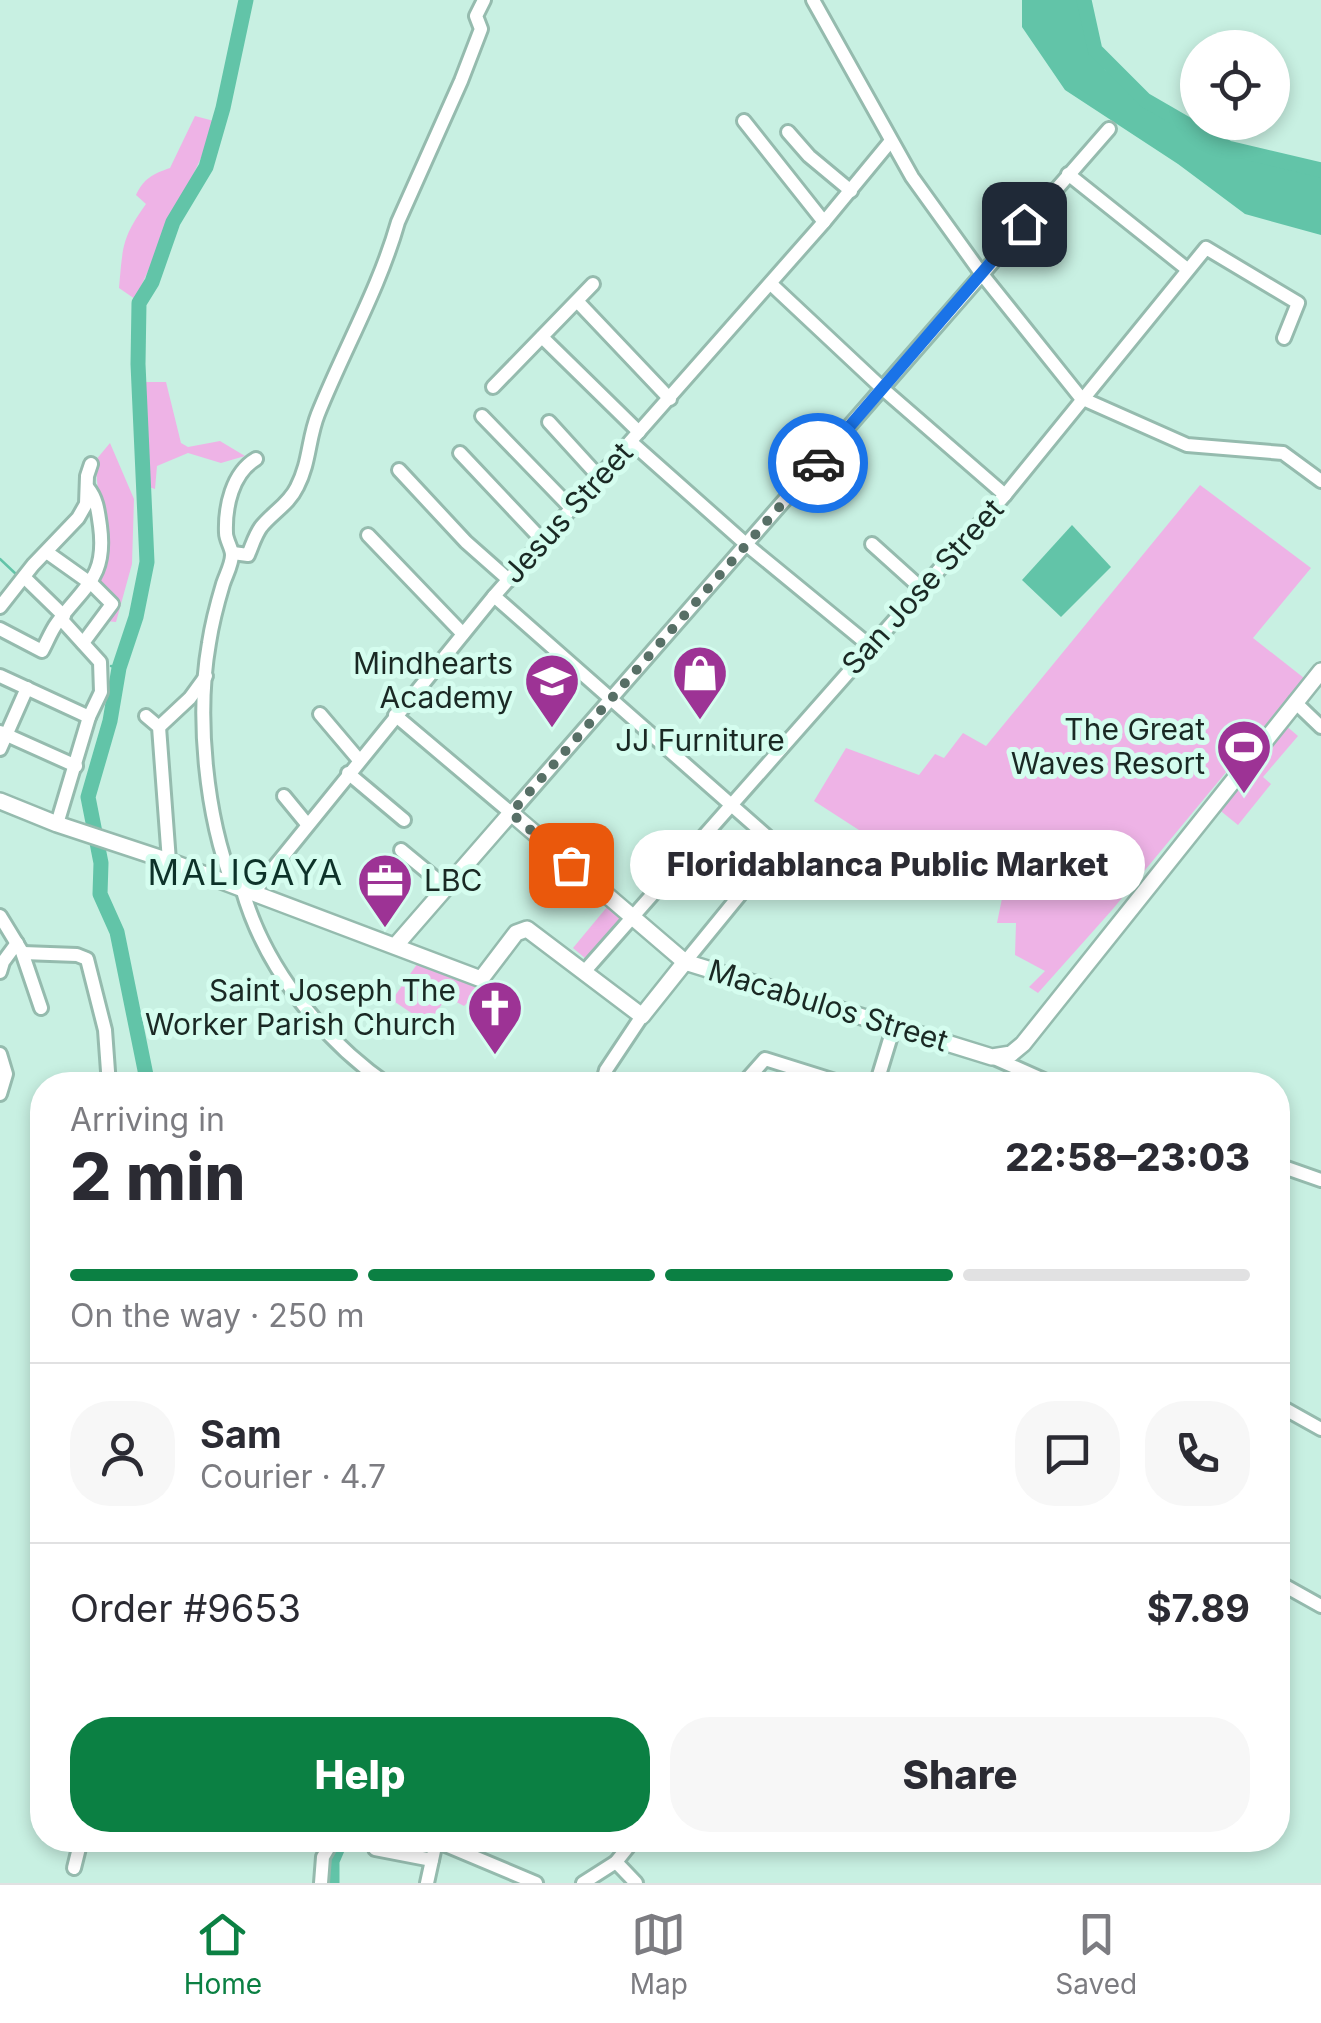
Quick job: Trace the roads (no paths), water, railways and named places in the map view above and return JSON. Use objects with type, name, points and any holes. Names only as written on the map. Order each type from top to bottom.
[{"type":"main road","points":[[992,1057],[1011,1054],[1023,1044],[1321,671]]},
{"type":"main road","points":[[0,801],[170,860],[482,979],[522,929],[531,931],[642,1016],[685,962]]},
{"type":"main road","points":[[396,945],[511,813]]},
{"type":"main road","name":"Macabulos Street","points":[[511,813],[685,962],[992,1057]]},
{"type":"street","points":[[233,553],[248,555],[260,529],[294,494],[306,469],[313,426],[461,82],[480,29],[476,16],[484,0]]},
{"type":"street","points":[[814,3],[912,177],[981,273],[1081,398],[1188,445],[1283,454],[1321,481]]},
{"type":"street","points":[[744,122],[824,222]]},
{"type":"street","points":[[511,813],[1109,129]]},
{"type":"street","points":[[788,132],[809,156],[851,191]]},
{"type":"street","name":"Jesus Street","points":[[234,885],[307,824],[494,596],[771,284],[890,142]]},
{"type":"street","points":[[1068,174],[1187,269]]},
{"type":"street","name":"San Jose Street","points":[[584,972],[1004,495],[1206,248],[1298,303],[1284,338]]},
{"type":"street","points":[[493,387],[593,284]]},
{"type":"street","points":[[771,284],[1004,495]]},
{"type":"street","points":[[578,302],[670,399]]},
{"type":"street","points":[[542,337],[635,437],[746,545],[870,646]]},
{"type":"street","points":[[482,416],[572,509]]},
{"type":"street","points":[[550,422],[600,478]]},
{"type":"street","points":[[460,452],[544,541]]},
{"type":"street","points":[[256,459],[242,469],[229,503],[226,535],[233,553],[214,614],[206,676],[204,729],[209,786],[220,844],[234,885],[278,970],[301,1002],[348,1053],[372,1072]]},
{"type":"street","points":[[0,607],[78,518],[86,504],[91,464]]},
{"type":"street","points":[[400,470],[466,542],[509,580]]},
{"type":"street","points":[[0,629],[42,651],[61,618],[89,584],[100,564],[101,532],[98,510],[88,488]]},
{"type":"street","points":[[368,534],[463,634]]},
{"type":"street","points":[[872,544],[922,589]]},
{"type":"street","points":[[48,552],[112,604],[83,643]]},
{"type":"street","points":[[23,579],[100,662],[101,692],[88,717],[63,826]]},
{"type":"street","points":[[494,596],[779,846],[834,883]]},
{"type":"street","points":[[0,676],[88,717]]},
{"type":"street","points":[[159,726],[190,698],[206,676]]},
{"type":"street","points":[[24,686],[2,737],[76,766]]},
{"type":"street","points":[[1298,698],[1321,716]]},
{"type":"street","points":[[1298,698],[1321,727]]},
{"type":"street","points":[[320,714],[359,760]]},
{"type":"street","name":"Macabulos Street","points":[[395,715],[511,813]]},
{"type":"street","points":[[146,716],[159,726],[170,860]]},
{"type":"street","points":[[348,773],[404,820]]},
{"type":"street","points":[[284,796],[307,824]]},
{"type":"street","points":[[685,962],[779,846]]},
{"type":"street","points":[[400,850],[447,888]]},
{"type":"street","points":[[0,916],[20,948],[41,1008]]},
{"type":"street","points":[[0,972],[2,962],[20,948],[87,959],[105,1030],[109,1072]]},
{"type":"street","points":[[605,1072],[642,1016]]},
{"type":"street","points":[[880,1072],[894,1026]]},
{"type":"street","points":[[0,1054],[6,1074],[0,1094]]},
{"type":"street","points":[[992,1057],[1023,1072]]},
{"type":"street","points":[[754,1072],[765,1060],[797,1072]]},
{"type":"street","points":[[1290,1170],[1321,1180]]},
{"type":"street","points":[[1290,1412],[1321,1429]]},
{"type":"street","points":[[1290,1589],[1321,1606]]},
{"type":"street","points":[[74,1868],[78,1852]]},
{"type":"street","points":[[322,1883],[326,1852]]},
{"type":"street","points":[[391,1852],[432,1860]]},
{"type":"street","points":[[427,1883],[434,1852]]},
{"type":"street","points":[[462,1852],[536,1883]]},
{"type":"street","points":[[583,1883],[616,1862],[624,1852]]},
{"type":"street","points":[[616,1862],[636,1883]]},
{"type":"waterway","points":[[145,1072],[117,932],[100,894],[101,863],[88,797],[147,562],[139,303],[152,282],[173,222],[206,167],[246,0]]},
{"type":"waterway","points":[[1084,0],[1095,50],[1145,100],[1228,148],[1321,170]]},
{"type":"waterway","points":[[0,559],[17,575]]},
{"type":"waterway","points":[[111,666],[119,668]]},
{"type":"waterway","points":[[332,1883],[336,1852]]},
{"type":"place","name":"JJ Furniture","points":[[700,722]]},
{"type":"place","name":"Mindhearts Academy","points":[[552,730]]},
{"type":"place","name":"The Great Waves Resort","points":[[1244,796]]},
{"type":"place","name":"Floridablanca Public Market","points":[[571,865]]},
{"type":"place","name":"LBC","points":[[385,930]]},
{"type":"place","name":"Saint Joseph The Worker Parish Church","points":[[495,1057]]},
{"type":"district","name":"MALIGAYA","points":[[246,873]]}]
